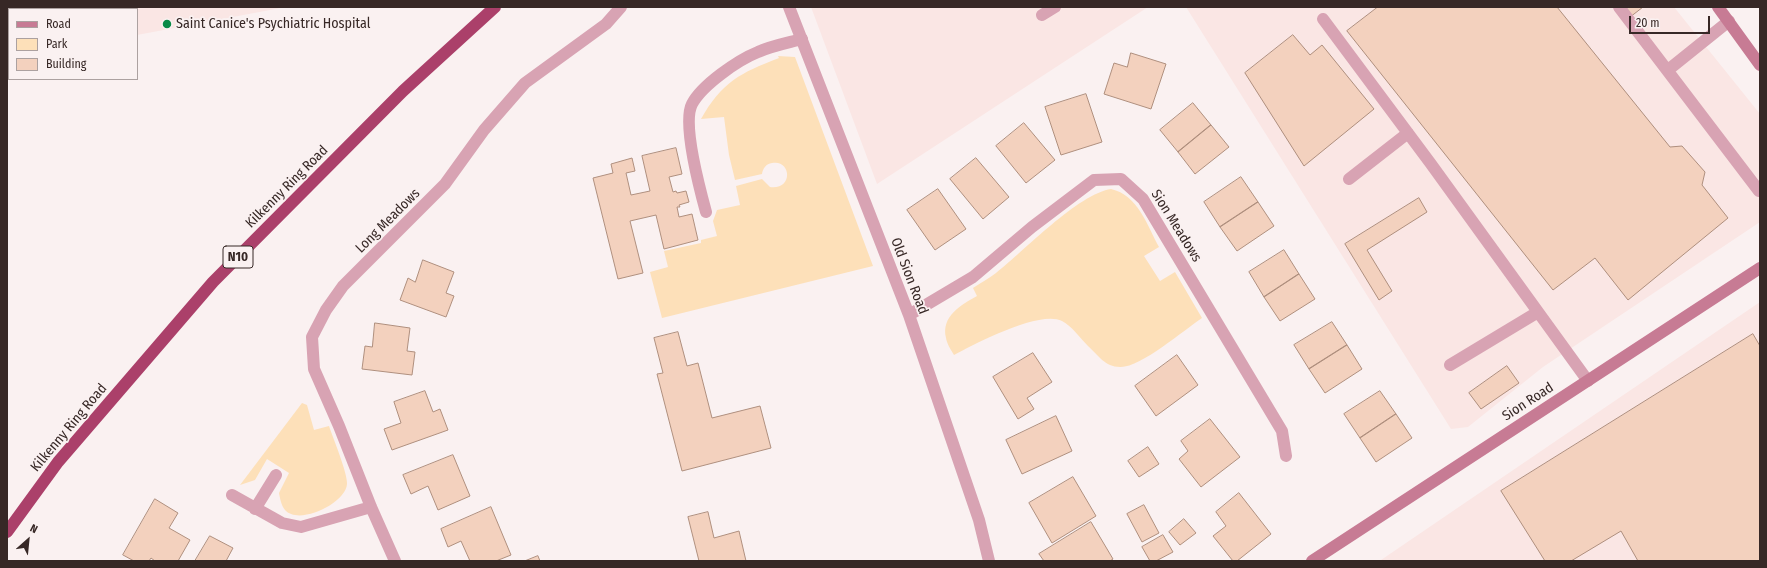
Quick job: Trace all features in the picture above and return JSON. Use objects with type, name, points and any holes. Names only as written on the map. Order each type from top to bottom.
[{"type":"highway","name":"Kilkenny Ring Road","points":[[7,532],[58,462],[213,282],[403,91],[495,7]]},
{"type":"street","name":"Long Meadows","points":[[395,561],[314,369],[312,337],[326,310],[343,286],[445,184],[484,130],[525,82],[606,24],[621,7]]},
{"type":"street","name":"Old Sion Road","points":[[789,7],[909,315],[979,520],[990,561]]},
{"type":"street","points":[[1042,15],[1055,7]]},
{"type":"street","points":[[1619,7],[1759,191]]},
{"type":"street","points":[[1718,7],[1760,65]]},
{"type":"street","points":[[1323,19],[1588,381]]},
{"type":"street","points":[[1668,70],[1729,21]]},
{"type":"street","points":[[706,212],[694,163],[689,120],[691,105],[724,71],[758,52],[802,39]]},
{"type":"street","points":[[1349,179],[1408,134]]},
{"type":"street","name":"Sion Meadows","points":[[909,315],[973,277],[1032,227],[1094,180],[1121,179],[1143,199],[1282,430],[1286,456]]},
{"type":"street","name":"Sion Road","points":[[1312,561],[1760,268]]},
{"type":"street","points":[[1450,364],[1538,312]]},
{"type":"street","points":[[255,509],[276,475]]},
{"type":"street","points":[[232,495],[282,523],[301,527],[371,507]]},
{"type":"shaded area","name":"Saint Canice's Psychiatric Hospital","points":[[7,7],[286,7],[138,35],[138,8],[8,8],[7,59]]},
{"type":"shaded area","points":[[811,7],[1148,7],[877,184]]},
{"type":"shaded area","points":[[1186,7],[1674,7],[1760,114],[1760,222],[1543,367],[1468,427],[1451,429]]},
{"type":"shaded area","points":[[1760,302],[1760,561],[1381,561],[1381,560]]},
{"type":"green space","points":[[778,56],[795,57],[873,266],[662,318],[650,272],[668,267],[664,251],[701,243],[701,240],[717,236],[713,221],[717,210],[740,205],[736,186],[762,179],[770,187],[778,187],[786,180],[786,170],[783,165],[772,163],[765,167],[762,174],[735,180],[729,155],[724,117],[701,119],[717,96],[733,80],[753,69],[779,58]]},
{"type":"green space","points":[[1111,189],[1120,192],[1135,204],[1146,221],[1159,247],[1144,256],[1160,281],[1175,272],[1202,318],[1150,355],[1129,366],[1120,367],[1106,363],[1069,326],[1062,321],[1052,319],[1038,320],[1023,324],[991,337],[954,355],[947,340],[945,330],[946,323],[949,317],[959,307],[977,296],[973,288],[996,273],[1067,212],[1098,193]]},
{"type":"green space","points":[[302,403],[307,405],[314,430],[329,426],[343,464],[347,484],[345,491],[331,505],[311,514],[300,515],[292,514],[285,510],[281,502],[279,493],[289,473],[267,459],[255,480],[240,485]]},
{"type":"building","points":[[1378,7],[1557,7],[1670,147],[1682,146],[1705,172],[1702,185],[1728,218],[1628,300],[1595,258],[1553,290],[1347,31]]},
{"type":"building","points":[[1614,7],[1643,7],[1625,21]]},
{"type":"building","points":[[1293,35],[1310,55],[1322,45],[1374,109],[1304,166],[1245,73]]},
{"type":"building","points":[[1131,53],[1166,64],[1151,109],[1104,94],[1114,63],[1127,67]]},
{"type":"building","points":[[1086,94],[1102,142],[1061,155],[1045,107]]},
{"type":"building","points":[[1193,103],[1211,125],[1178,152],[1160,130]]},
{"type":"building","points":[[1024,123],[1055,160],[1026,183],[996,146]]},
{"type":"building","points":[[1211,125],[1229,147],[1195,174],[1178,152]]},
{"type":"building","points":[[676,148],[682,174],[669,177],[673,192],[676,191],[677,193],[686,191],[689,202],[677,207],[679,217],[692,214],[698,240],[664,249],[656,215],[630,221],[643,273],[618,279],[593,178],[613,173],[611,164],[632,158],[635,171],[626,173],[631,195],[650,191],[642,156]]},
{"type":"building","points":[[976,158],[1009,197],[983,219],[950,179]]},
{"type":"building","points":[[1241,177],[1258,202],[1220,227],[1204,202]]},
{"type":"building","points":[[938,189],[966,229],[935,250],[907,210]]},
{"type":"building","points":[[1419,198],[1427,212],[1367,250],[1392,291],[1379,300],[1345,244]]},
{"type":"building","points":[[1258,202],[1274,226],[1237,251],[1220,227]]},
{"type":"building","points":[[1284,250],[1299,274],[1264,297],[1249,272]]},
{"type":"building","points":[[423,260],[454,272],[446,293],[454,296],[446,317],[400,300],[408,278],[415,282]]},
{"type":"building","points":[[1299,274],[1315,299],[1280,321],[1264,297]]},
{"type":"building","points":[[1332,322],[1347,345],[1309,369],[1294,345]]},
{"type":"building","points":[[375,323],[410,328],[407,351],[415,352],[412,375],[362,369],[365,346],[372,347]]},
{"type":"building","points":[[678,332],[687,366],[698,363],[712,418],[760,406],[771,448],[682,471],[657,374],[663,373],[654,338]]},
{"type":"building","points":[[1753,334],[1760,346],[1760,561],[1638,561],[1621,531],[1571,561],[1545,561],[1501,491]]},
{"type":"building","points":[[1347,345],[1362,369],[1325,393],[1309,369]]},
{"type":"building","points":[[1033,353],[1052,382],[1027,398],[1034,409],[1018,419],[993,377]]},
{"type":"building","points":[[1177,355],[1198,385],[1156,416],[1135,386]]},
{"type":"building","points":[[1507,366],[1519,383],[1481,409],[1469,393]]},
{"type":"building","points":[[425,391],[433,412],[440,409],[448,430],[392,450],[384,429],[401,423],[394,402]]},
{"type":"building","points":[[1380,391],[1396,414],[1360,438],[1344,414]]},
{"type":"building","points":[[1396,414],[1412,438],[1376,462],[1360,438]]},
{"type":"building","points":[[1056,416],[1072,451],[1022,474],[1006,440]]},
{"type":"building","points":[[1210,419],[1240,457],[1201,487],[1179,459],[1188,451],[1181,441]]},
{"type":"building","points":[[1148,447],[1159,464],[1139,477],[1128,461]]},
{"type":"building","points":[[453,455],[470,496],[438,510],[428,486],[411,494],[403,475]]},
{"type":"building","points":[[1073,477],[1096,516],[1052,543],[1029,503]]},
{"type":"building","points":[[1239,493],[1271,534],[1237,561],[1233,561],[1213,536],[1226,526],[1216,512]]},
{"type":"building","points":[[155,499],[178,513],[169,528],[190,540],[178,561],[155,561],[151,558],[149,561],[134,561],[123,555]]},
{"type":"building","points":[[1144,505],[1159,533],[1142,542],[1127,514]]},
{"type":"building","points":[[491,507],[511,555],[496,561],[470,561],[461,541],[448,547],[441,529]]},
{"type":"building","points":[[708,512],[714,538],[739,531],[746,561],[699,561],[688,517]]},
{"type":"building","points":[[1184,519],[1196,533],[1180,545],[1169,532]]},
{"type":"building","points":[[1091,522],[1113,559],[1110,561],[1044,561],[1039,554]]},
{"type":"building","points":[[1163,535],[1173,552],[1156,561],[1150,561],[1142,547]]},
{"type":"building","points":[[210,536],[233,548],[226,561],[195,561]]},
{"type":"building","points":[[538,556],[540,561],[525,561]]},
{"type":"place","name":"Saint Canice's Psychiatric Hospital","points":[[167,24]]}]
